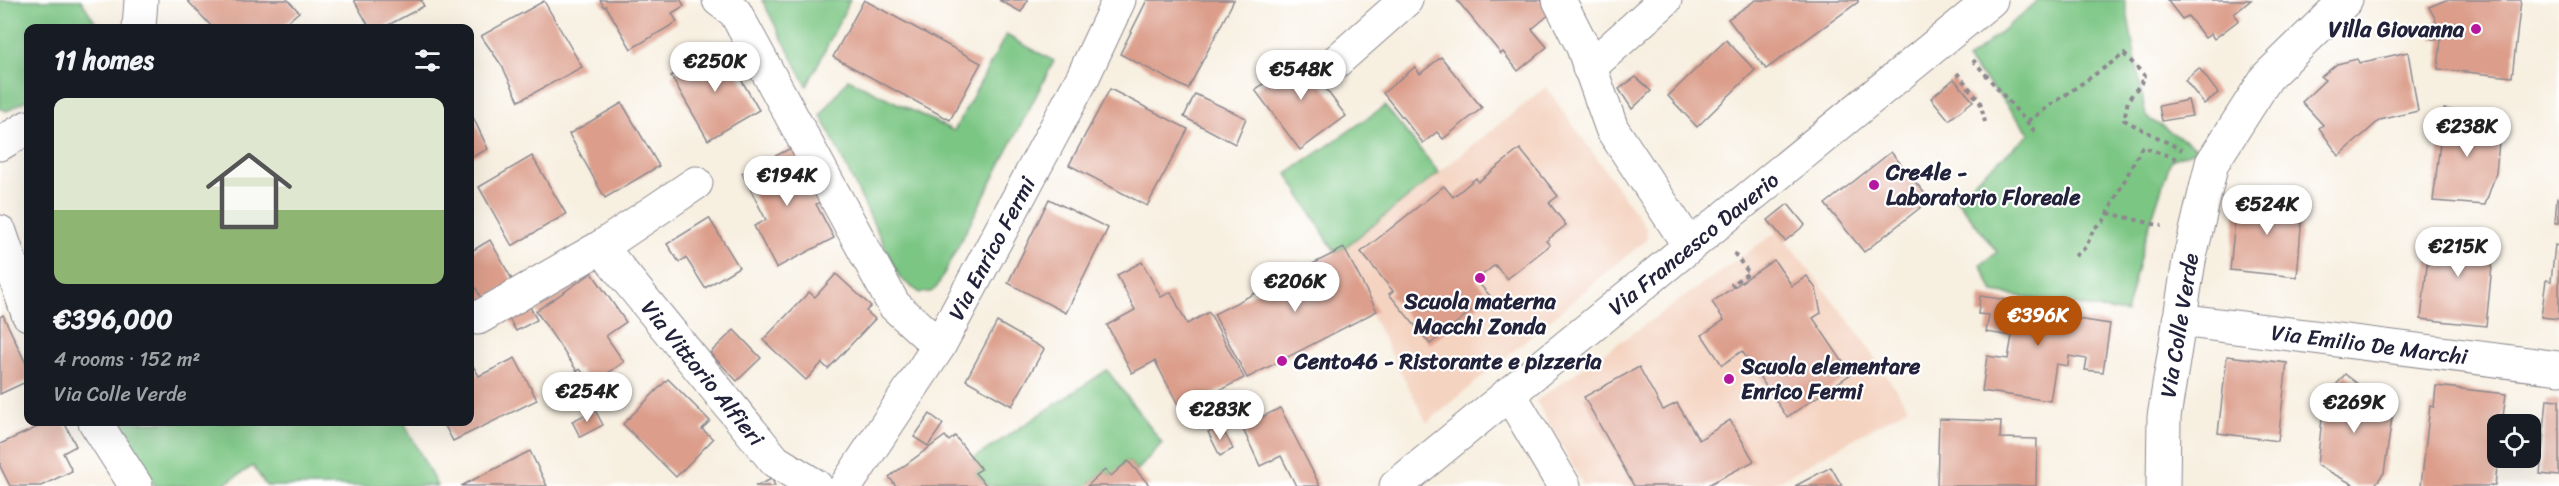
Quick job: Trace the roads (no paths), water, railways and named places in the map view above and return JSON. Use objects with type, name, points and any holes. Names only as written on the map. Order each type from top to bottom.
[{"type":"street","points":[[139,24],[141,0]]},
{"type":"street","points":[[719,0],[735,12],[894,305],[939,346]]},
{"type":"street","name":"Via Enrico Fermi","points":[[846,486],[939,346],[1083,77],[1119,0]]},
{"type":"street","points":[[1329,68],[1406,0]]},
{"type":"street","points":[[1559,0],[1582,45],[1612,129],[1689,245]]},
{"type":"street","points":[[1589,68],[1665,0]]},
{"type":"street","name":"Via Francesco Daverio","points":[[1396,486],[1991,0]]},
{"type":"street","name":"Via Colle Verde","points":[[2163,486],[2164,417],[2195,234],[2212,163],[2239,117],[2267,77],[2346,0]]},
{"type":"street","points":[[0,144],[24,129]]},
{"type":"street","points":[[478,318],[601,247],[696,183]]},
{"type":"street","points":[[0,232],[24,302]]},
{"type":"street","name":"Via Vittorio Alfieri","points":[[601,247],[775,461],[816,486]]},
{"type":"street","name":"Via Emilio De Marchi","points":[[2179,320],[2559,368]]},
{"type":"street","points":[[1509,393],[1564,486]]},
{"type":"street","points":[[98,426],[136,486]]},
{"type":"place","name":"Villa Giovanna","points":[[2476,29]]},
{"type":"place","name":"Cre4le - Laboratorio Floreale","points":[[1874,185]]},
{"type":"place","name":"Scuola materna Macchi Zonda","points":[[1480,278]]},
{"type":"place","name":"Cento46 - Ristorante e pizzeria","points":[[1282,361]]},
{"type":"place","name":"Scuola elementare Enrico Fermi","points":[[1729,379]]}]
